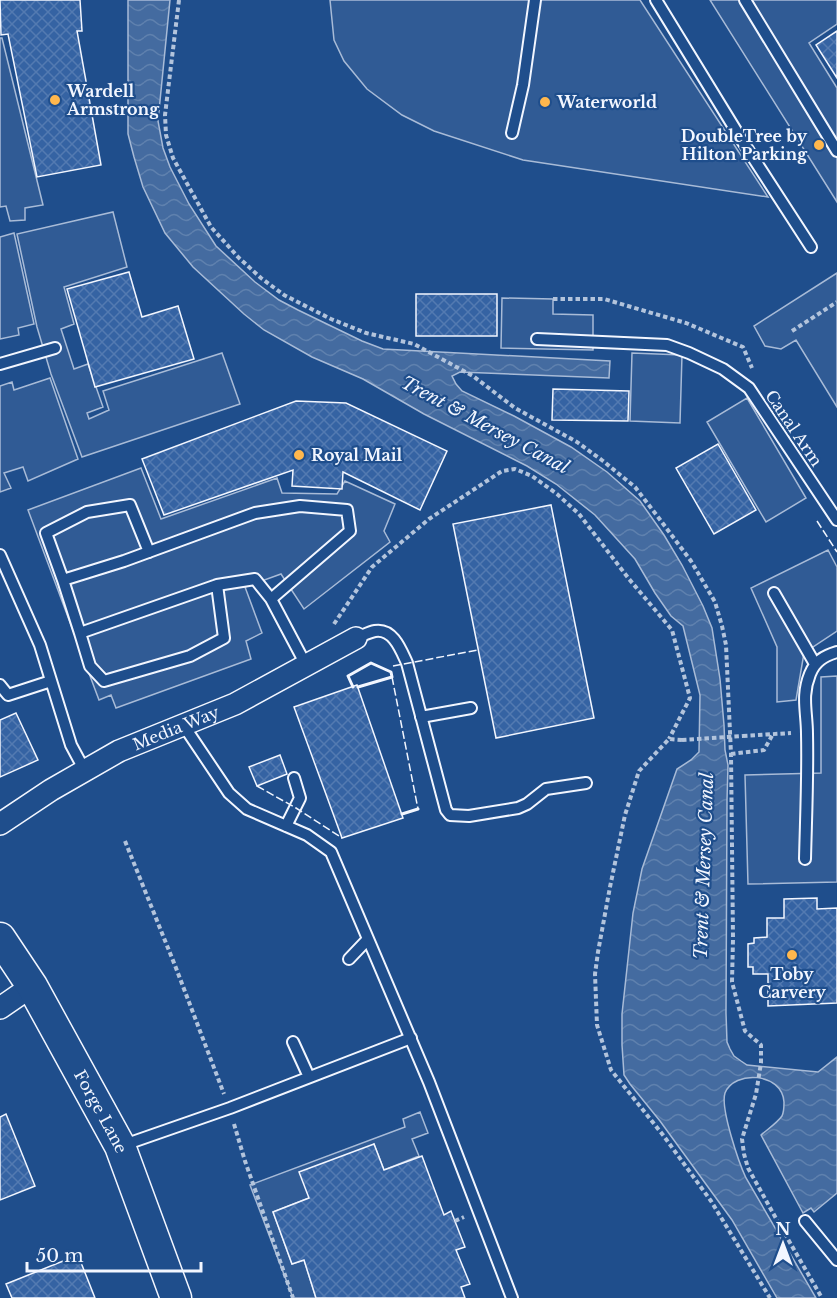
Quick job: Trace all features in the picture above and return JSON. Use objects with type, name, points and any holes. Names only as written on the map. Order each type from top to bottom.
[{"type":"street","name":"Media Way","points":[[0,824],[51,790],[119,751],[235,704],[350,641]]},
{"type":"street","name":"Forge Lane","points":[[0,938],[33,986],[120,1146],[176,1298]]},
{"type":"street","points":[[0,1008],[33,986]]},
{"type":"lane","points":[[512,133],[523,85],[535,0]]},
{"type":"lane","points":[[656,0],[811,248]]},
{"type":"lane","points":[[745,0],[837,151]]},
{"type":"lane","name":"Canal Arm","points":[[537,339],[667,345],[723,369],[749,388],[837,520]]},
{"type":"lane","points":[[0,364],[55,348]]},
{"type":"lane","points":[[148,552],[130,505],[87,512],[46,533],[90,666],[105,681],[190,656],[224,638],[217,585]]},
{"type":"lane","points":[[63,580],[255,513],[300,507],[347,510],[350,531],[271,599]]},
{"type":"lane","points":[[0,555],[40,645],[71,745],[85,771]]},
{"type":"lane","points":[[80,633],[217,585],[255,579],[271,599],[306,665]]},
{"type":"lane","points":[[774,593],[815,664]]},
{"type":"lane","points":[[350,641],[375,631],[385,632],[399,644],[407,663],[446,810],[450,815],[469,816],[518,808],[546,789],[586,783]]},
{"type":"lane","points":[[805,859],[807,732],[804,705],[809,676],[815,664],[825,656],[837,652]]},
{"type":"lane","points":[[0,685],[8,696],[51,681]]},
{"type":"lane","points":[[421,717],[471,708]]},
{"type":"lane","points":[[184,726],[229,793],[247,809],[307,835],[331,852],[411,1038],[512,1298]]},
{"type":"lane","points":[[286,826],[300,798],[294,778]]},
{"type":"lane","points":[[349,959],[368,939]]},
{"type":"lane","points":[[120,1146],[230,1108],[411,1038]]},
{"type":"lane","points":[[293,1042],[309,1077]]},
{"type":"lane","points":[[805,1221],[837,1260]]},
{"type":"path","points":[[178,0],[165,115],[166,135],[173,158],[211,227],[239,258],[284,295],[330,320],[366,333],[414,344],[473,376],[515,408],[577,442],[635,488],[691,561],[715,602],[726,645],[731,754],[732,982],[745,1031],[760,1046],[761,1063],[758,1084],[742,1139],[748,1168],[822,1298]]},
{"type":"path","points":[[553,299],[604,299],[686,322],[743,347],[750,364]]},
{"type":"path","points":[[792,331],[837,302]]},
{"type":"path","points":[[350,641],[332,626],[372,567],[429,519],[502,471],[515,469],[532,476],[579,514],[672,630],[690,698],[669,739],[639,771],[625,815],[609,887],[595,974],[597,1025],[611,1070],[663,1135],[711,1201],[770,1298]]},
{"type":"path","points":[[669,739],[773,734],[764,750],[731,754]]},
{"type":"path","points":[[125,841],[230,1108],[245,1161],[293,1298]]},
{"type":"shaded area","name":"Waterworld","points":[[330,0],[640,0],[768,197],[523,160],[434,131],[402,115],[367,89],[344,61],[334,40]]},
{"type":"shaded area","name":"DoubleTree by Hilton Parking","points":[[710,0],[837,0],[837,24],[809,43],[837,88],[837,202]]},
{"type":"shaded area","name":"Wardell Armstrong","points":[[0,38],[2,38],[43,205],[25,208],[25,220],[10,221],[6,206],[0,207]]},
{"type":"shaded area","points":[[113,212],[127,267],[64,287],[74,324],[61,329],[74,369],[88,364],[103,407],[87,413],[89,419],[109,410],[103,391],[222,353],[240,404],[82,457],[51,374],[37,327],[17,234]]},
{"type":"shaded area","points":[[14,233],[34,324],[18,328],[19,335],[0,339],[0,237]]},
{"type":"shaded area","points":[[837,273],[837,407],[796,340],[781,349],[765,346],[754,326]]},
{"type":"shaded area","points":[[502,298],[553,299],[553,314],[593,315],[593,350],[501,348]]},
{"type":"shaded area","points":[[632,353],[682,355],[680,423],[630,421]]},
{"type":"shaded area","points":[[50,378],[78,459],[28,481],[23,467],[4,473],[11,488],[0,492],[0,386],[12,382],[14,390]]},
{"type":"shaded area","points":[[747,398],[806,498],[766,522],[707,422]]},
{"type":"shaded area","points":[[141,468],[161,519],[277,478],[282,493],[337,494],[345,481],[395,504],[384,531],[390,542],[304,609],[281,574],[245,587],[262,633],[246,641],[251,659],[116,708],[111,695],[99,700],[28,510]]},
{"type":"shaded area","points":[[828,550],[837,567],[837,631],[804,653],[796,700],[777,702],[777,647],[751,588]]},
{"type":"shaded area","points":[[837,676],[837,882],[748,884],[745,775],[821,773],[821,677]]},
{"type":"shaded area","points":[[420,1112],[428,1133],[412,1139],[419,1156],[384,1170],[374,1144],[309,1198],[273,1212],[292,1264],[304,1260],[316,1298],[293,1298],[250,1185],[405,1127],[403,1119]]},
{"type":"water","name":"Trent & Mersey Canal","points":[[128,0],[170,0],[158,121],[163,148],[170,167],[189,204],[216,246],[255,282],[279,300],[383,349],[610,361],[609,378],[460,372],[452,376],[462,391],[571,447],[607,472],[640,501],[682,565],[712,628],[720,679],[728,765],[727,1042],[734,1056],[747,1065],[818,1072],[837,1057],[837,1193],[814,1212],[811,1208],[803,1213],[761,1135],[778,1121],[783,1113],[784,1102],[781,1092],[775,1085],[757,1078],[738,1080],[725,1093],[725,1110],[746,1178],[816,1298],[777,1298],[732,1220],[624,1075],[622,1014],[633,913],[642,869],[677,769],[699,752],[700,695],[683,626],[671,616],[635,559],[595,515],[556,484],[527,466],[424,414],[363,379],[312,357],[264,330],[193,267],[165,233],[143,187],[128,134]]},
{"type":"building","name":"Wardell Armstrong","points":[[0,0],[80,0],[82,31],[77,31],[101,165],[37,177],[8,34],[1,35]]},
{"type":"building","points":[[837,31],[837,78],[816,45]]},
{"type":"building","points":[[129,272],[142,317],[178,306],[194,359],[95,387],[67,289]]},
{"type":"building","points":[[416,294],[497,294],[497,336],[416,336]]},
{"type":"building","points":[[553,389],[629,391],[628,421],[552,420]]},
{"type":"building","name":"Royal Mail","points":[[296,401],[346,403],[447,451],[420,510],[343,472],[342,489],[292,486],[293,470],[164,515],[142,459]]},
{"type":"building","points":[[718,444],[756,510],[714,534],[676,468]]},
{"type":"building","points":[[551,505],[594,718],[496,738],[453,524]]},
{"type":"building","points":[[357,685],[403,818],[342,838],[294,707]]},
{"type":"building","points":[[16,713],[38,760],[0,777],[0,720]]},
{"type":"building","points":[[280,755],[287,774],[257,786],[249,767]]},
{"type":"building","name":"Toby Carvery","points":[[817,898],[817,909],[837,908],[837,1003],[768,1006],[768,974],[753,974],[753,967],[748,967],[748,944],[754,943],[754,938],[767,937],[767,918],[784,918],[784,899]]},
{"type":"building","points":[[6,1114],[35,1186],[0,1200],[0,1117]]},
{"type":"building","points":[[374,1144],[384,1170],[422,1156],[444,1215],[451,1211],[465,1247],[456,1250],[470,1284],[461,1287],[465,1298],[316,1298],[304,1260],[292,1264],[273,1212],[309,1198],[299,1172]]},
{"type":"building","points":[[78,1255],[95,1298],[12,1298],[6,1284]]},
{"type":"fence","points":[[817,521],[837,552]]},
{"type":"fence","points":[[393,666],[478,650]]},
{"type":"fence","points":[[392,677],[418,809]]},
{"type":"fence","points":[[257,786],[342,838]]},
{"type":"wall","points":[[353,687],[348,676],[371,663],[391,672],[392,677],[358,687]]},
{"type":"wall","points":[[402,814],[418,809]]},
{"type":"place","name":"Wardell Armstrong","points":[[55,100]]},
{"type":"place","name":"Waterworld","points":[[545,102]]},
{"type":"place","name":"DoubleTree by Hilton Parking","points":[[819,145]]},
{"type":"place","name":"Royal Mail","points":[[299,455]]},
{"type":"place","name":"Toby Carvery","points":[[792,955]]}]
